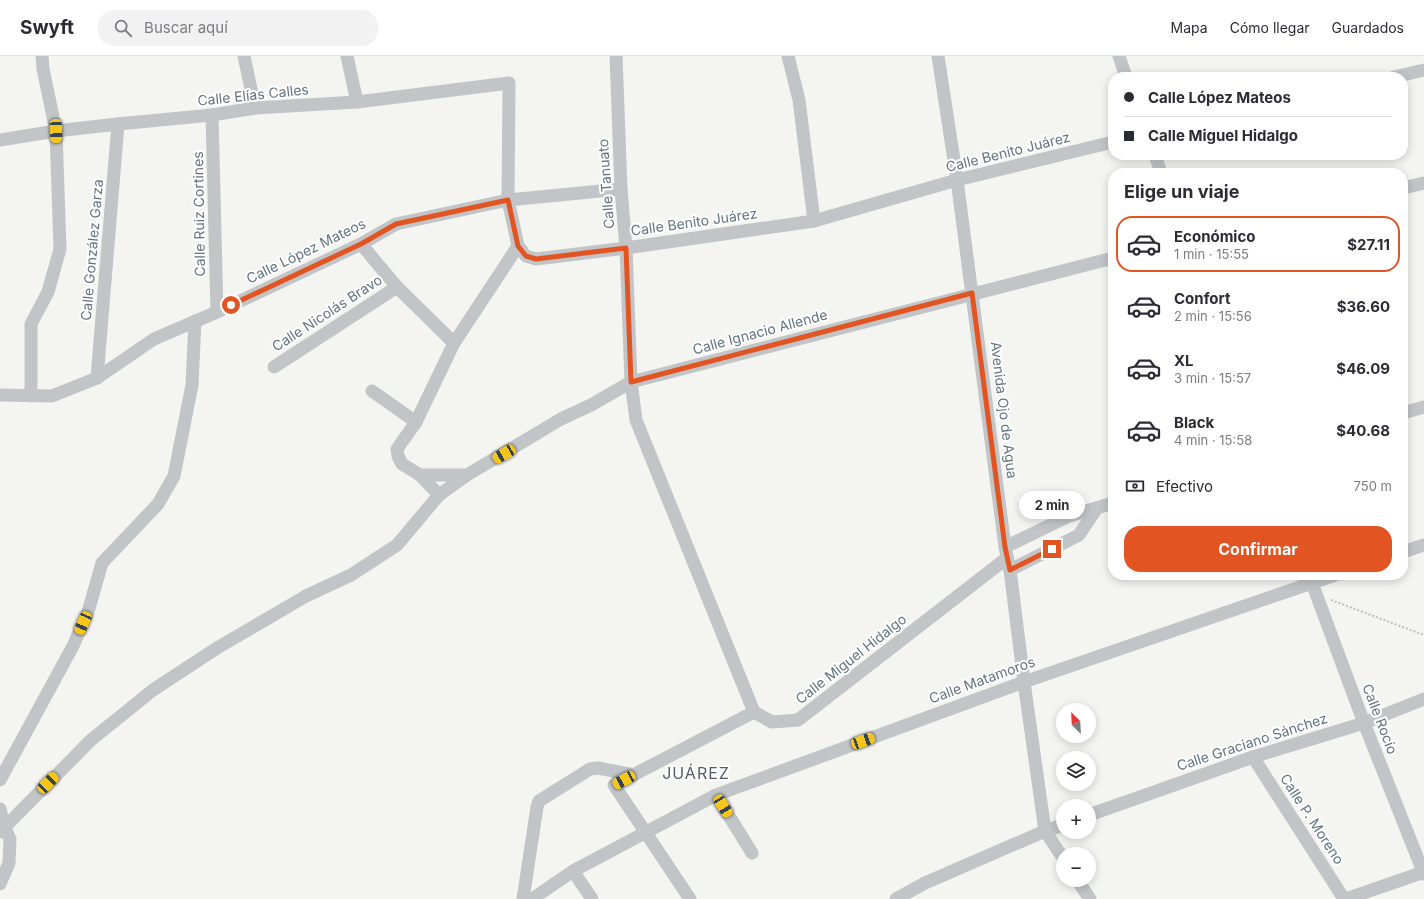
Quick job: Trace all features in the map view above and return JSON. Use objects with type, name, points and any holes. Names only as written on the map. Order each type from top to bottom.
[{"type":"street","points":[[31,396],[31,324],[48,292],[60,249],[56,131],[43,69],[42,56]]},
{"type":"street","points":[[244,56],[255,108]]},
{"type":"street","points":[[347,56],[357,102]]},
{"type":"street","name":"Calle Tanuato","points":[[616,56],[631,382],[636,420],[754,712]]},
{"type":"street","points":[[788,56],[798,100],[814,221]]},
{"type":"street","name":"Avenida Ojo de Agua","points":[[938,56],[957,180],[1045,831],[1056,848]]},
{"type":"street","points":[[1118,56],[1124,72]]},
{"type":"street","points":[[1408,74],[1424,70]]},
{"type":"street","name":"Calle Elías Calles","points":[[0,140],[56,131],[212,115],[255,108],[357,102],[510,83],[508,200]]},
{"type":"street","name":"Calle Ruiz Cortines","points":[[212,115],[217,312]]},
{"type":"street","name":"Calle González Garza","points":[[97,378],[118,124]]},
{"type":"street","name":"Calle Benito Juárez","points":[[518,246],[526,256],[536,259],[626,248],[814,221],[957,180],[1108,143]]},
{"type":"street","points":[[1408,187],[1424,183]]},
{"type":"street","name":"Calle López Mateos","points":[[0,395],[52,396],[97,378],[154,339],[217,312],[361,244],[396,224],[508,200],[621,190]]},
{"type":"street","points":[[439,495],[420,475],[402,464],[398,456],[397,449],[416,422],[454,343],[518,246],[508,200]]},
{"type":"street","points":[[361,244],[397,286],[454,343]]},
{"type":"street","name":"Calle Ignacio Allende","points":[[2,829],[91,740],[153,690],[217,648],[306,596],[351,575],[397,545],[439,495],[467,475],[561,419],[591,405],[631,382],[972,293],[1108,259]]},
{"type":"street","name":"Calle Nicolás Bravo","points":[[274,367],[397,286]]},
{"type":"street","points":[[0,780],[73,646],[88,612],[102,563],[158,504],[174,476],[192,385],[195,321]]},
{"type":"street","points":[[372,391],[416,422]]},
{"type":"street","points":[[1408,412],[1424,406]]},
{"type":"street","points":[[420,475],[467,475]]},
{"type":"street","name":"Calle Miguel Hidalgo","points":[[754,712],[772,722],[798,720],[1008,558],[1069,516],[1108,505]]},
{"type":"street","name":"Calle Miguel Hidalgo","points":[[1008,558],[1079,535],[1097,508]]},
{"type":"street","points":[[1408,551],[1424,546]]},
{"type":"street","name":"Calle Matamoros","points":[[646,833],[716,795],[1024,682],[1322,580]]},
{"type":"street","name":"Calle Rocío","points":[[1312,584],[1364,723],[1424,873]]},
{"type":"street","name":"Calle Graciano Sánchez","points":[[1096,813],[1253,757],[1364,723],[1424,699]]},
{"type":"street","points":[[690,899],[614,785],[754,712]]},
{"type":"street","name":"Calle P. Moreno","points":[[1253,757],[1345,899]]},
{"type":"street","points":[[523,899],[539,802],[590,769],[598,768],[634,774]]},
{"type":"street","points":[[716,795],[752,853]]},
{"type":"street","points":[[0,809],[2,829],[10,839],[9,863],[0,884]]},
{"type":"street","points":[[896,899],[926,883],[1056,827]]},
{"type":"street","points":[[532,899],[573,871],[646,833]]},
{"type":"street","points":[[573,871],[592,899]]},
{"type":"street","points":[[1345,899],[1424,873]]},
{"type":"street","points":[[1082,887],[1090,899]]},
{"type":"path","points":[[1312,584],[1424,635]]},
{"type":"district","name":"JUÁREZ","points":[[696,773]]},
{"type":"route","points":[[231,305],[361,244],[396,224],[508,200],[518,246],[526,256],[536,259],[626,248],[631,382],[972,293],[1005,547],[1010,570],[1052,549]]}]
